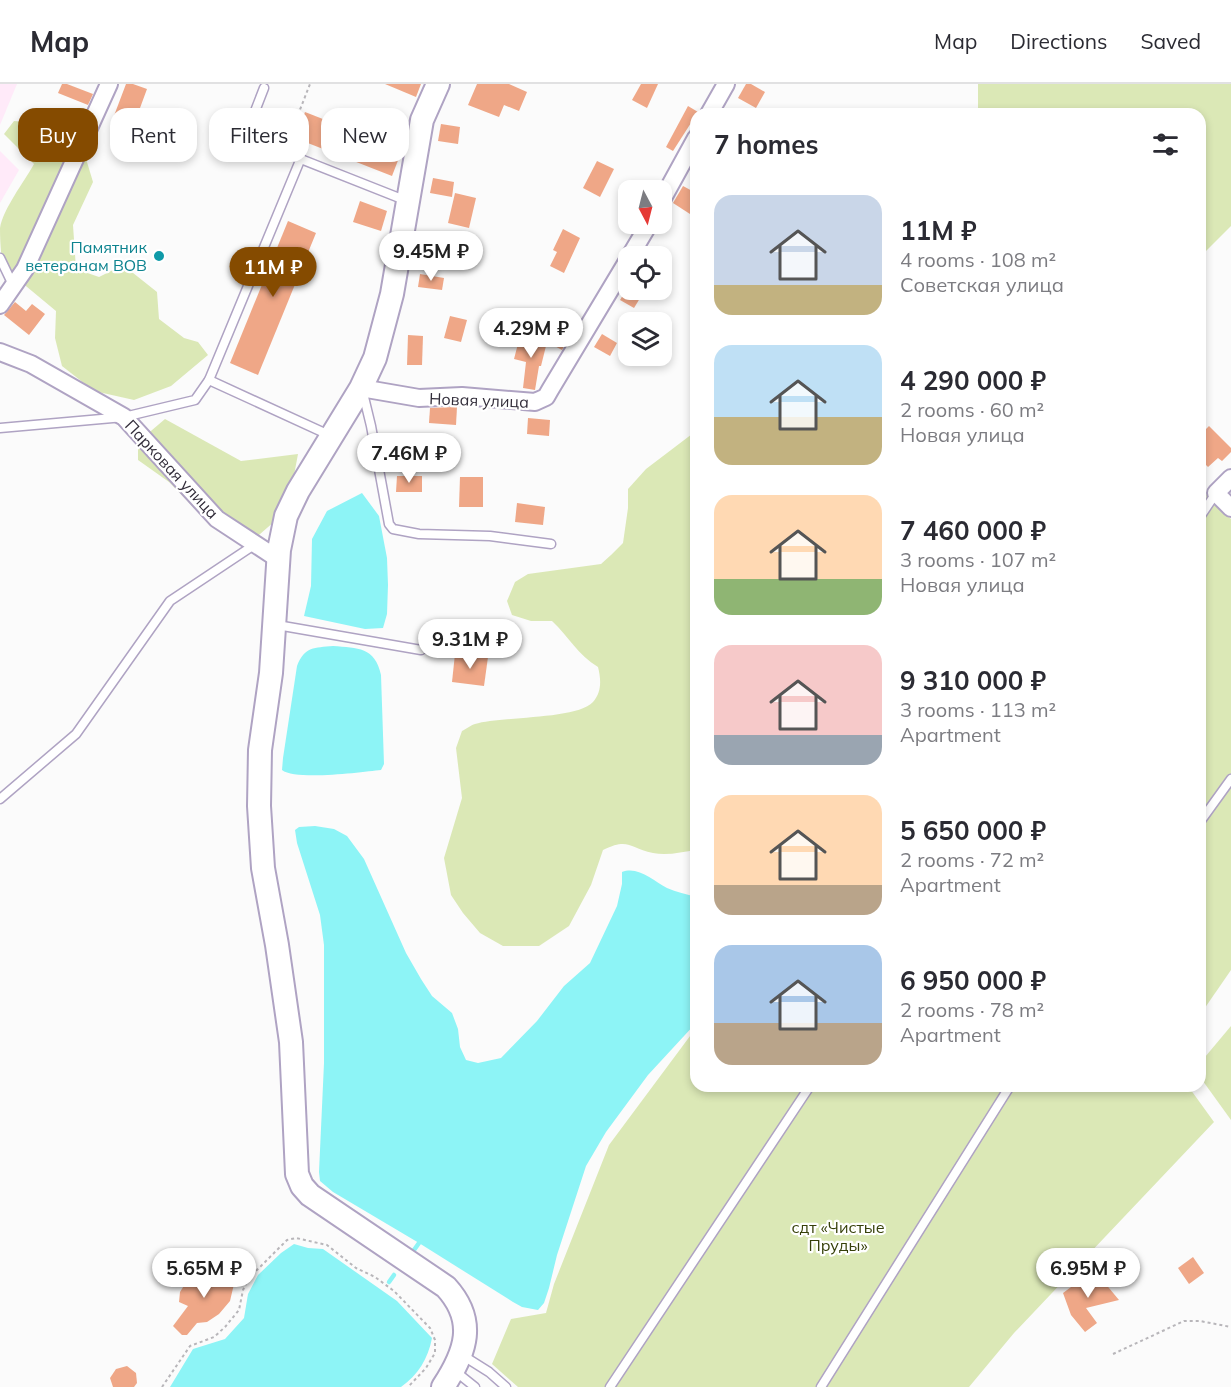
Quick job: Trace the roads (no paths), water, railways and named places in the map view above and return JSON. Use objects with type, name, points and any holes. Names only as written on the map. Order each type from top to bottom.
[{"type":"main road","points":[[438,84],[422,120],[384,326],[375,358],[361,388],[298,491],[286,516],[278,559],[271,673],[260,750],[259,806],[263,868],[291,1042],[297,1174],[310,1195],[446,1287],[455,1297],[464,1318],[465,1343],[453,1371]]},
{"type":"street","points":[[0,305],[25,269],[109,84]]},
{"type":"street","points":[[712,108],[726,84]]},
{"type":"street","points":[[672,182],[690,149]]},
{"type":"street","name":"Новая улица","points":[[361,388],[419,398],[462,396],[535,402],[540,400],[546,397],[618,276]]},
{"type":"street","name":"Парковая улица","points":[[0,352],[31,363],[124,417],[217,519],[278,559]]},
{"type":"street","points":[[1231,478],[1216,493],[1231,508]]},
{"type":"lane","points":[[256,108],[264,88]]},
{"type":"lane","points":[[309,161],[408,201]]},
{"type":"lane","points":[[0,428],[124,417],[195,400],[209,380],[299,162]]},
{"type":"lane","points":[[0,258],[14,285]]},
{"type":"lane","points":[[209,380],[332,437]]},
{"type":"lane","points":[[361,388],[371,426],[389,524],[393,530],[419,534],[490,536],[551,544]]},
{"type":"lane","points":[[1206,508],[1216,493]]},
{"type":"lane","points":[[0,799],[76,734],[170,601],[254,545]]},
{"type":"lane","points":[[274,625],[421,650]]},
{"type":"lane","points":[[1206,814],[1231,779]]},
{"type":"lane","points":[[610,1387],[806,1092]]},
{"type":"lane","points":[[821,1387],[1006,1092]]},
{"type":"lane","points":[[453,1371],[475,1387]]},
{"type":"lane","points":[[453,1371],[489,1372],[506,1387]]},
{"type":"water","points":[[362,493],[379,516],[387,558],[387,614],[383,628],[365,629],[304,616],[311,586],[312,539],[327,511]]},
{"type":"water","points":[[333,646],[364,651],[370,654],[378,666],[381,675],[384,764],[381,770],[330,775],[289,773],[282,770],[297,666],[307,651]]},
{"type":"water","points":[[315,826],[334,829],[347,836],[364,859],[406,953],[421,979],[432,996],[452,1013],[458,1029],[460,1047],[466,1060],[478,1063],[501,1058],[537,1021],[564,986],[590,963],[617,906],[622,872],[634,871],[646,875],[667,888],[690,895],[690,1030],[648,1075],[606,1132],[586,1166],[544,1303],[538,1310],[522,1307],[513,1302],[333,1192],[320,1181],[324,1063],[324,945],[320,915],[297,843],[295,830],[299,827]]},
{"type":"water","points":[[294,1244],[323,1249],[397,1301],[432,1338],[425,1360],[417,1372],[401,1387],[170,1387],[193,1349],[225,1339],[244,1318],[248,1294],[258,1275]]},
{"type":"waterway","points":[[414,1250],[419,1243]]},
{"type":"waterway","points":[[389,1282],[394,1275]]},
{"type":"place","name":"Памятник ветеранам ВОВ","points":[[159,256]]},
{"type":"park label","name":"сдт «Чистые Пруды»","points":[[838,1236]]}]
